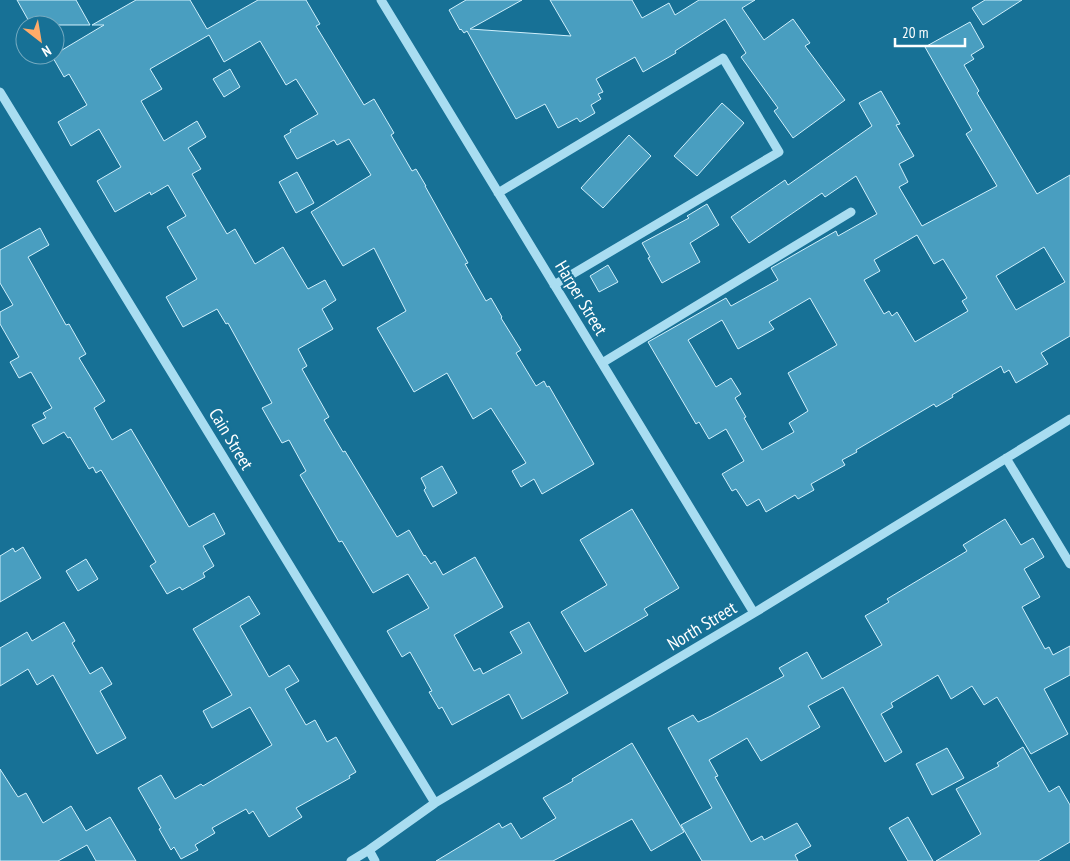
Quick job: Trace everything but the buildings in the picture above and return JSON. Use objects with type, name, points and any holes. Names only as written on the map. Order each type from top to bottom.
[{"type":"street","name":"Harper Street","points":[[381,0],[754,613]]},
{"type":"street","points":[[498,193],[723,58],[779,152],[554,285]]},
{"type":"street","name":"Cain Street","points":[[0,92],[435,803]]},
{"type":"street","points":[[602,364],[852,212]]},
{"type":"street","name":"North Street","points":[[351,861],[435,803],[754,613],[1070,419]]},
{"type":"street","points":[[1006,458],[1070,564]]},
{"type":"street","points":[[369,850],[375,861]]}]
